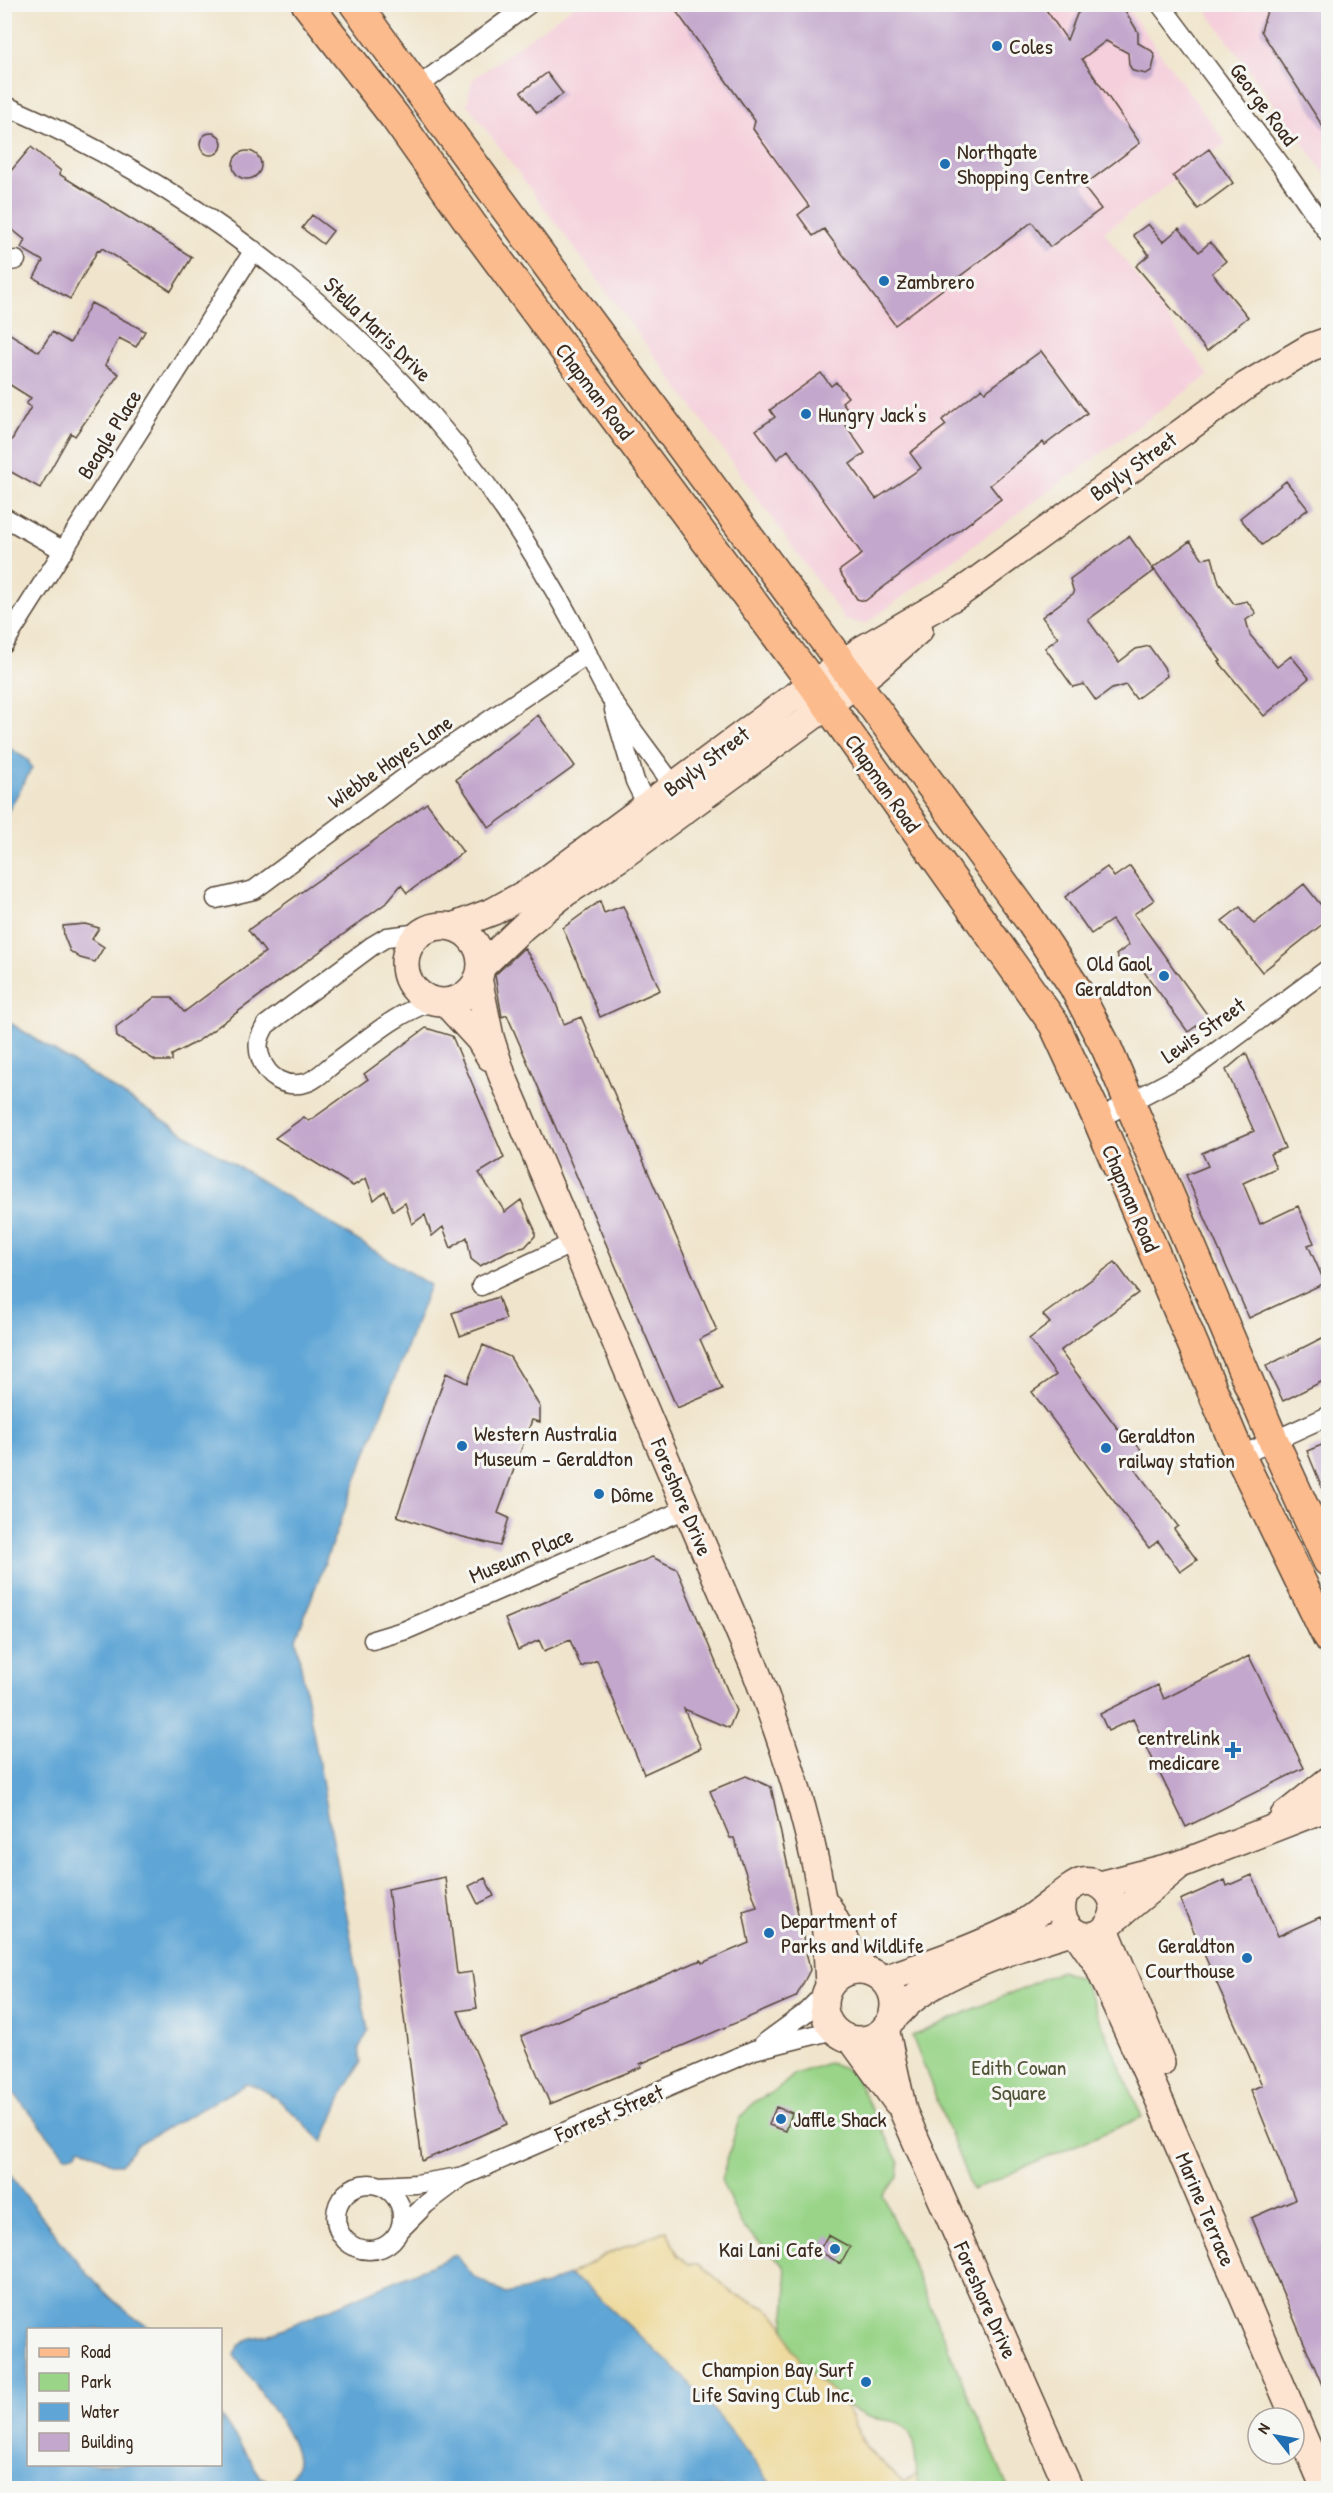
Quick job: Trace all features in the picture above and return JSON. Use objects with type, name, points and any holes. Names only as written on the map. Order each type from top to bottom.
[{"type":"main road","name":"Chapman Road","points":[[308,4],[395,117],[474,228],[821,695],[1054,1024],[1098,1119],[1240,1456],[1329,1638]]},
{"type":"main road","name":"Chapman Road","points":[[355,4],[850,673],[1030,920],[1074,986],[1107,1049],[1273,1440],[1329,1561]]},
{"type":"street","points":[[416,88],[529,4]]},
{"type":"street","name":"George Road","points":[[1160,4],[1329,233]]},
{"type":"street","name":"Stella Maris Drive","points":[[4,105],[159,184],[254,250],[323,307],[407,390],[454,442],[506,512],[588,654],[610,697],[681,796]]},
{"type":"street","name":"Beagle Place","points":[[4,644],[254,250]]},
{"type":"street","name":"Bayly Street","points":[[479,973],[524,926],[653,817],[1246,385],[1320,344],[1329,326]]},
{"type":"street","points":[[4,517],[64,551]]},
{"type":"street","name":"Wiebbe Hayes Lane","points":[[216,899],[254,890],[415,770],[588,654]]},
{"type":"street","name":"Stella Maris Drive","points":[[610,697],[635,781],[653,817]]},
{"type":"street","name":"Bayly Street","points":[[452,927],[494,911],[653,817]]},
{"type":"street","points":[[441,926],[452,927],[470,938],[480,956],[479,973],[465,995],[399,1016],[307,1083],[286,1084],[274,1078],[265,1068],[260,1055],[258,1040],[266,1024],[372,946],[387,938],[420,933],[441,926]]},
{"type":"street","points":[[420,933],[407,950],[405,972],[415,991],[439,1002]]},
{"type":"street","name":"Lewis Street","points":[[1098,1119],[1193,1069],[1329,969]]},
{"type":"street","name":"Foreshore Drive","points":[[479,973],[490,1037],[502,1075],[754,1666],[781,1738],[804,1812],[822,1895],[827,1989]]},
{"type":"street","name":"Foreshore Drive","points":[[439,1002],[479,1039],[502,1075]]},
{"type":"street","points":[[481,1286],[573,1243]]},
{"type":"street","points":[[1240,1456],[1329,1416]]},
{"type":"street","name":"Museum Place","points":[[373,1640],[406,1630],[686,1509]]},
{"type":"street","points":[[1261,1833],[1329,1781]]},
{"type":"street","points":[[1181,1864],[1108,1926],[1092,1935],[1074,1932],[993,1958],[935,1984],[917,1996],[872,2038],[843,2035],[824,2013],[827,1989],[844,1972],[874,1974],[962,1952],[1015,1929],[1036,1917],[1076,1884],[1084,1882],[1100,1885],[1181,1864],[1329,1807]]},
{"type":"street","points":[[1100,1885],[1112,1897],[1114,1906],[1108,1926]]},
{"type":"street","name":"Foreshore Drive","points":[[822,1895],[850,1949],[874,1974]]},
{"type":"street","points":[[1064,1895],[1060,1911],[1063,1920],[1074,1932]]},
{"type":"street","name":"Marine Terrace","points":[[1108,1926],[1329,2457]]},
{"type":"street","name":"Marine Terrace","points":[[1074,1932],[1097,1963],[1161,2104],[1324,2488]]},
{"type":"street","points":[[874,1974],[894,1998],[888,2025]]},
{"type":"street","name":"Forrest Street","points":[[463,2176],[416,2184],[380,2186],[369,2184],[347,2192],[336,2211],[340,2234],[346,2242],[365,2250],[385,2246],[426,2204],[463,2176],[754,2050],[804,2014],[827,1989]]},
{"type":"street","name":"Foreshore Drive","points":[[888,2025],[903,2111],[1069,2488]]},
{"type":"street","name":"Foreshore Drive","points":[[843,2035],[903,2111]]},
{"type":"street","name":"Forrest Street","points":[[754,2050],[843,2035]]},
{"type":"street","points":[[380,2186],[397,2200],[401,2210],[399,2231]]},
{"type":"shaded area","points":[[575,5],[1125,5],[1226,143],[1104,232],[1209,375],[865,624],[845,620],[688,401],[467,104],[472,80]]},
{"type":"shaded area","points":[[1202,5],[1328,5],[1328,178]]},
{"type":"green space","name":"Edith Cowan Square","points":[[1061,1971],[1083,1980],[1142,2117],[972,2190],[912,2036]]},
{"type":"green space","points":[[828,2063],[842,2067],[854,2075],[899,2163],[898,2177],[883,2196],[1008,2488],[917,2488],[914,2450],[908,2430],[894,2421],[866,2416],[845,2404],[806,2369],[787,2338],[785,2317],[787,2285],[783,2264],[742,2226],[721,2180],[739,2119],[755,2101],[778,2089],[795,2074]]},
{"type":"sand","points":[[667,2230],[677,2255],[689,2264],[698,2264],[710,2272],[732,2293],[774,2314],[783,2324],[792,2349],[814,2377],[843,2401],[866,2448],[902,2481],[917,2474],[917,2488],[774,2488],[727,2426],[685,2378],[583,2283],[568,2275],[607,2254]]},
{"type":"water","points":[[5,745],[28,760],[32,768],[5,817]]},
{"type":"water","points":[[4,1019],[430,1285],[296,1639],[368,2031],[359,2048],[361,2062],[346,2087],[323,2142],[277,2099],[246,2084],[138,2144],[121,2164],[113,2164],[79,2146],[77,2153],[65,2156],[5,2082]]},
{"type":"water","points":[[4,2167],[91,2278],[131,2315],[150,2328],[27,2328],[27,2466],[222,2466],[222,2418],[261,2477],[274,2484],[289,2479],[297,2461],[293,2444],[278,2418],[234,2355],[236,2349],[247,2340],[268,2335],[456,2255],[474,2277],[506,2294],[546,2285],[568,2275],[583,2283],[685,2378],[727,2426],[774,2488],[5,2488]]},
{"type":"building","name":"Northgate Shopping Centre","points":[[671,4],[1042,4],[1067,40],[1077,14],[1089,4],[1121,4],[1138,32],[1138,43],[1152,51],[1155,57],[1152,70],[1146,74],[1133,71],[1129,65],[1128,53],[1106,41],[1082,59],[1140,143],[1083,186],[1101,209],[1050,247],[1032,222],[895,325],[824,229],[813,236],[798,215],[809,206],[753,129],[755,121]]},
{"type":"building","points":[[1269,4],[1329,4],[1329,136],[1261,31]]},
{"type":"building","points":[[547,73],[563,94],[537,113],[521,92]]},
{"type":"building","points":[[211,133],[221,140],[222,144],[215,154],[211,155],[201,148],[200,144],[207,134]]},
{"type":"building","points":[[31,147],[61,171],[59,174],[192,257],[171,291],[102,248],[98,250],[70,299],[34,278],[43,261],[21,248],[25,240],[4,223],[4,179]]},
{"type":"building","points":[[1209,149],[1233,183],[1198,209],[1173,176]]},
{"type":"building","points":[[247,151],[257,155],[261,165],[257,175],[247,179],[237,175],[233,165],[237,155]]},
{"type":"building","points":[[312,215],[333,231],[323,244],[302,228]]},
{"type":"building","points":[[1148,224],[1163,242],[1179,228],[1199,252],[1210,242],[1226,261],[1212,273],[1248,317],[1207,351],[1136,266],[1149,255],[1133,235]]},
{"type":"building","points":[[91,303],[145,331],[136,347],[119,338],[105,365],[119,374],[75,436],[71,433],[40,488],[4,468],[4,453],[31,407],[26,404],[31,398],[4,381],[4,330],[39,352],[52,332],[70,343]]},
{"type":"building","points":[[1041,351],[1087,413],[1045,445],[1043,442],[990,485],[1001,499],[865,601],[857,599],[839,571],[862,554],[788,450],[777,459],[756,430],[775,417],[770,410],[821,373],[831,386],[836,382],[848,397],[842,402],[847,408],[838,414],[865,453],[850,464],[876,499],[921,468],[910,453],[946,425],[942,420],[982,388],[985,392]]},
{"type":"building","points":[[1286,481],[1308,509],[1262,545],[1240,518]]},
{"type":"building","points":[[1129,536],[1154,571],[1088,620],[1119,662],[1136,649],[1149,646],[1164,667],[1167,676],[1136,699],[1126,685],[1112,689],[1096,701],[1084,684],[1073,687],[1045,648],[1058,638],[1042,617],[1074,593],[1070,579]]},
{"type":"building","points":[[1190,541],[1203,559],[1212,557],[1219,583],[1234,604],[1247,601],[1256,613],[1246,620],[1250,635],[1277,667],[1291,656],[1309,678],[1264,716],[1219,662],[1221,661],[1153,568]]},
{"type":"building","points":[[538,715],[575,766],[489,828],[456,779]]},
{"type":"building","points":[[427,803],[463,852],[407,893],[401,885],[386,903],[198,1041],[172,1055],[172,1061],[156,1061],[117,1037],[116,1027],[155,997],[171,997],[184,1012],[265,952],[248,930]]},
{"type":"building","points":[[1130,866],[1154,900],[1134,914],[1209,1017],[1188,1032],[1137,962],[1127,970],[1116,955],[1129,945],[1112,920],[1091,934],[1065,897],[1107,867],[1114,877]]},
{"type":"building","points":[[1304,884],[1329,915],[1329,919],[1262,972],[1222,921],[1240,907],[1254,924]]},
{"type":"building","points":[[600,901],[604,913],[623,906],[660,990],[600,1017],[563,928]]},
{"type":"building","points":[[85,924],[99,928],[92,939],[104,947],[95,962],[80,958],[70,951],[64,936],[63,926]]},
{"type":"building","points":[[524,948],[549,986],[564,1024],[581,1017],[717,1331],[700,1339],[722,1389],[677,1408],[507,1015],[502,1017],[495,975]]},
{"type":"building","points":[[426,1028],[452,1036],[504,1158],[479,1173],[505,1212],[521,1200],[535,1230],[535,1236],[525,1247],[508,1251],[480,1266],[471,1259],[467,1237],[451,1248],[443,1227],[432,1236],[425,1215],[412,1224],[405,1203],[393,1211],[385,1191],[374,1200],[366,1178],[353,1186],[275,1138],[304,1117],[309,1121],[368,1079],[364,1074]]},
{"type":"building","points":[[1246,1053],[1285,1148],[1270,1154],[1276,1168],[1243,1183],[1260,1224],[1298,1206],[1314,1243],[1308,1245],[1325,1283],[1249,1318],[1186,1175],[1208,1166],[1202,1153],[1254,1131],[1226,1070]]},
{"type":"building","name":"Geraldton railway station","points":[[1115,1262],[1138,1293],[1060,1351],[1124,1437],[1128,1433],[1148,1459],[1135,1469],[1178,1526],[1174,1529],[1197,1560],[1180,1572],[1158,1541],[1149,1548],[1032,1392],[1056,1375],[1029,1339],[1050,1323],[1043,1315]]},
{"type":"building","points":[[498,1297],[506,1319],[460,1336],[452,1313]]},
{"type":"building","points":[[1322,1338],[1329,1352],[1329,1378],[1283,1401],[1266,1366]]},
{"type":"building","points":[[483,1345],[510,1357],[540,1407],[540,1422],[532,1420],[498,1513],[509,1518],[500,1546],[447,1533],[397,1516],[446,1373],[467,1383]]},
{"type":"building","points":[[1329,1442],[1329,1502],[1328,1502],[1307,1451]]},
{"type":"building","points":[[652,1557],[677,1569],[736,1711],[729,1728],[684,1709],[701,1748],[644,1774],[597,1660],[581,1667],[570,1640],[544,1651],[539,1640],[518,1650],[505,1619]]},
{"type":"building","points":[[1249,1656],[1304,1768],[1186,1827],[1133,1719],[1108,1731],[1100,1714],[1158,1685],[1164,1699]]},
{"type":"building","points":[[746,1776],[771,1787],[810,1970],[796,1997],[640,2064],[641,2067],[550,2104],[521,2036],[701,1960],[702,1963],[749,1943],[743,1911],[757,1907],[734,1838],[730,1838],[710,1791]]},
{"type":"building","points":[[1252,1875],[1278,1936],[1320,1917],[1329,1936],[1328,2399],[1251,2218],[1295,2199],[1251,2090],[1262,2085],[1180,1900],[1225,1880],[1227,1886]]},
{"type":"building","points":[[445,1877],[457,1974],[472,1972],[477,2008],[458,2011],[507,2124],[422,2161],[388,1889]]},
{"type":"building","points":[[485,1878],[494,1896],[478,1904],[469,1886]]},
{"type":"building","name":"Jaffle Shack","points":[[776,2107],[792,2113],[786,2131],[769,2125]]},
{"type":"building","name":"Kai Lani Cafe","points":[[828,2235],[850,2247],[841,2264],[819,2251]]},
{"type":"place","name":"Coles","points":[[997,46]]},
{"type":"place","name":"Northgate Shopping Centre","points":[[945,164]]},
{"type":"place","name":"Zambrero","points":[[884,281]]},
{"type":"place","name":"Hungry Jack's","points":[[806,414]]},
{"type":"place","name":"Old Gaol Geraldton","points":[[1164,976]]},
{"type":"place","name":"Western Australia Museum - Geraldton","points":[[462,1446]]},
{"type":"place","name":"Geraldton railway station","points":[[1106,1448]]},
{"type":"place","name":"Dôme","points":[[599,1494]]},
{"type":"place","name":"centrelink medicare","points":[[1233,1750]]},
{"type":"place","name":"Department of Parks and Wildlife","points":[[769,1933]]},
{"type":"place","name":"Geraldton Courthouse","points":[[1247,1958]]},
{"type":"place","name":"Jaffle Shack","points":[[781,2119]]},
{"type":"place","name":"Kai Lani Cafe","points":[[835,2249]]},
{"type":"place","name":"Champion Bay Surf Life Saving Club Inc.","points":[[866,2382]]}]
